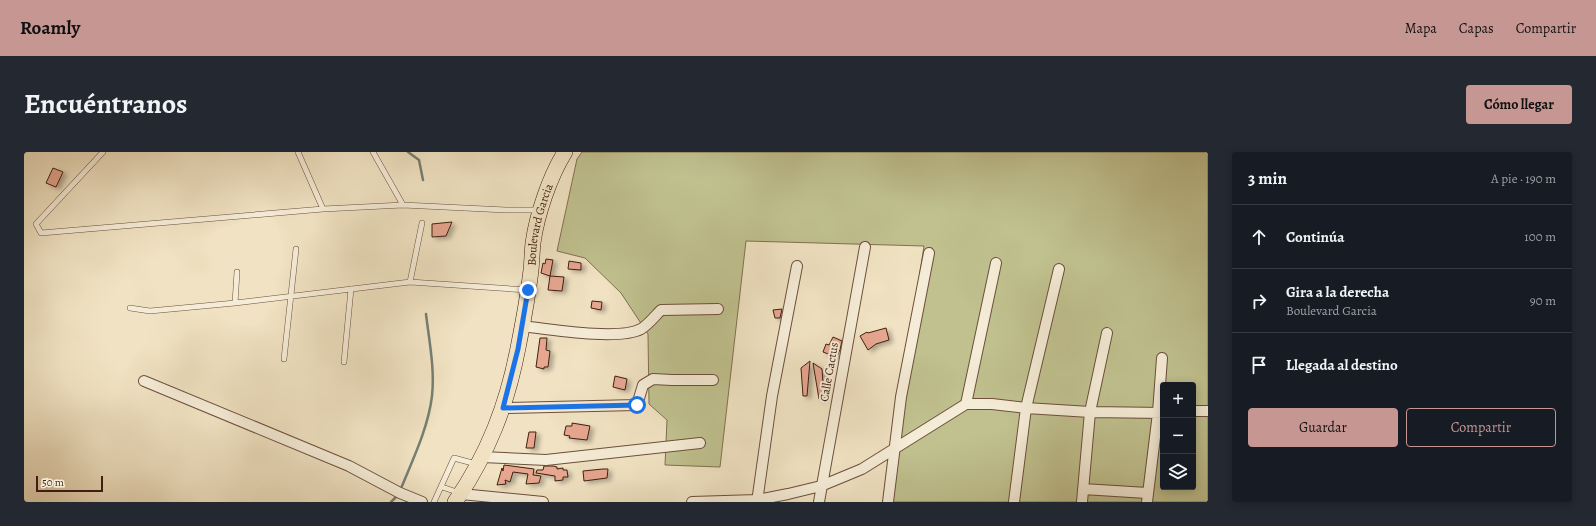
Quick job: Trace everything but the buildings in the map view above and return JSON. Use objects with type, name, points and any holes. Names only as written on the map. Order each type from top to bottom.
[{"type":"main road","name":"Boulevard Garcia","points":[[458,498],[480,461],[503,408],[518,349],[531,271],[533,243],[541,210],[560,160],[565,152]]},
{"type":"street","name":"Calle Cactus","points":[[819,502],[865,246]]},
{"type":"street","points":[[888,502],[901,397],[930,253]]},
{"type":"street","points":[[966,404],[996,264]]},
{"type":"street","points":[[757,501],[772,396],[797,266]]},
{"type":"street","points":[[1014,502],[1026,408],[1059,269]]},
{"type":"street","points":[[522,326],[584,333],[623,334],[641,329],[661,310],[718,309]]},
{"type":"street","points":[[1082,502],[1090,412],[1107,333]]},
{"type":"street","points":[[1161,382],[1162,358]]},
{"type":"street","points":[[503,408],[637,405],[643,385],[653,379],[713,380]]},
{"type":"street","points":[[144,381],[349,466],[400,493],[422,502]]},
{"type":"street","points":[[692,502],[757,501],[821,486],[862,469],[966,404],[992,404],[1026,408],[1090,412],[1160,413],[1147,498],[1083,490]]},
{"type":"street","points":[[1196,411],[1208,411]]},
{"type":"street","points":[[480,461],[546,460],[700,443]]},
{"type":"street","points":[[458,498],[543,502]]},
{"type":"lane","points":[[103,152],[36,224],[41,234],[324,210],[403,205],[506,210],[541,210]]},
{"type":"lane","points":[[298,152],[324,210]]},
{"type":"lane","points":[[373,152],[403,205]]},
{"type":"lane","points":[[410,282],[422,223]]},
{"type":"lane","points":[[284,359],[296,249]]},
{"type":"lane","points":[[235,303],[237,272]]},
{"type":"lane","points":[[130,308],[150,311],[235,303],[410,282],[528,290]]},
{"type":"lane","points":[[344,362],[351,289]]},
{"type":"lane","points":[[434,502],[454,458],[480,461]]},
{"type":"lane","points":[[442,487],[458,498]]},
{"type":"green space","points":[[582,152],[1208,152],[1208,502],[888,502],[888,479],[924,246],[746,241],[720,467],[665,465],[667,420],[649,404],[648,334],[621,293],[585,258],[557,251],[577,159]]},
{"type":"waterway","points":[[408,152],[419,160],[423,180]]},
{"type":"waterway","points":[[400,491],[423,433],[432,396],[432,365],[426,314]]},
{"type":"waterway","points":[[391,502],[398,495]]},
{"type":"route","points":[[528,290],[518,349],[503,408],[637,405]]}]
